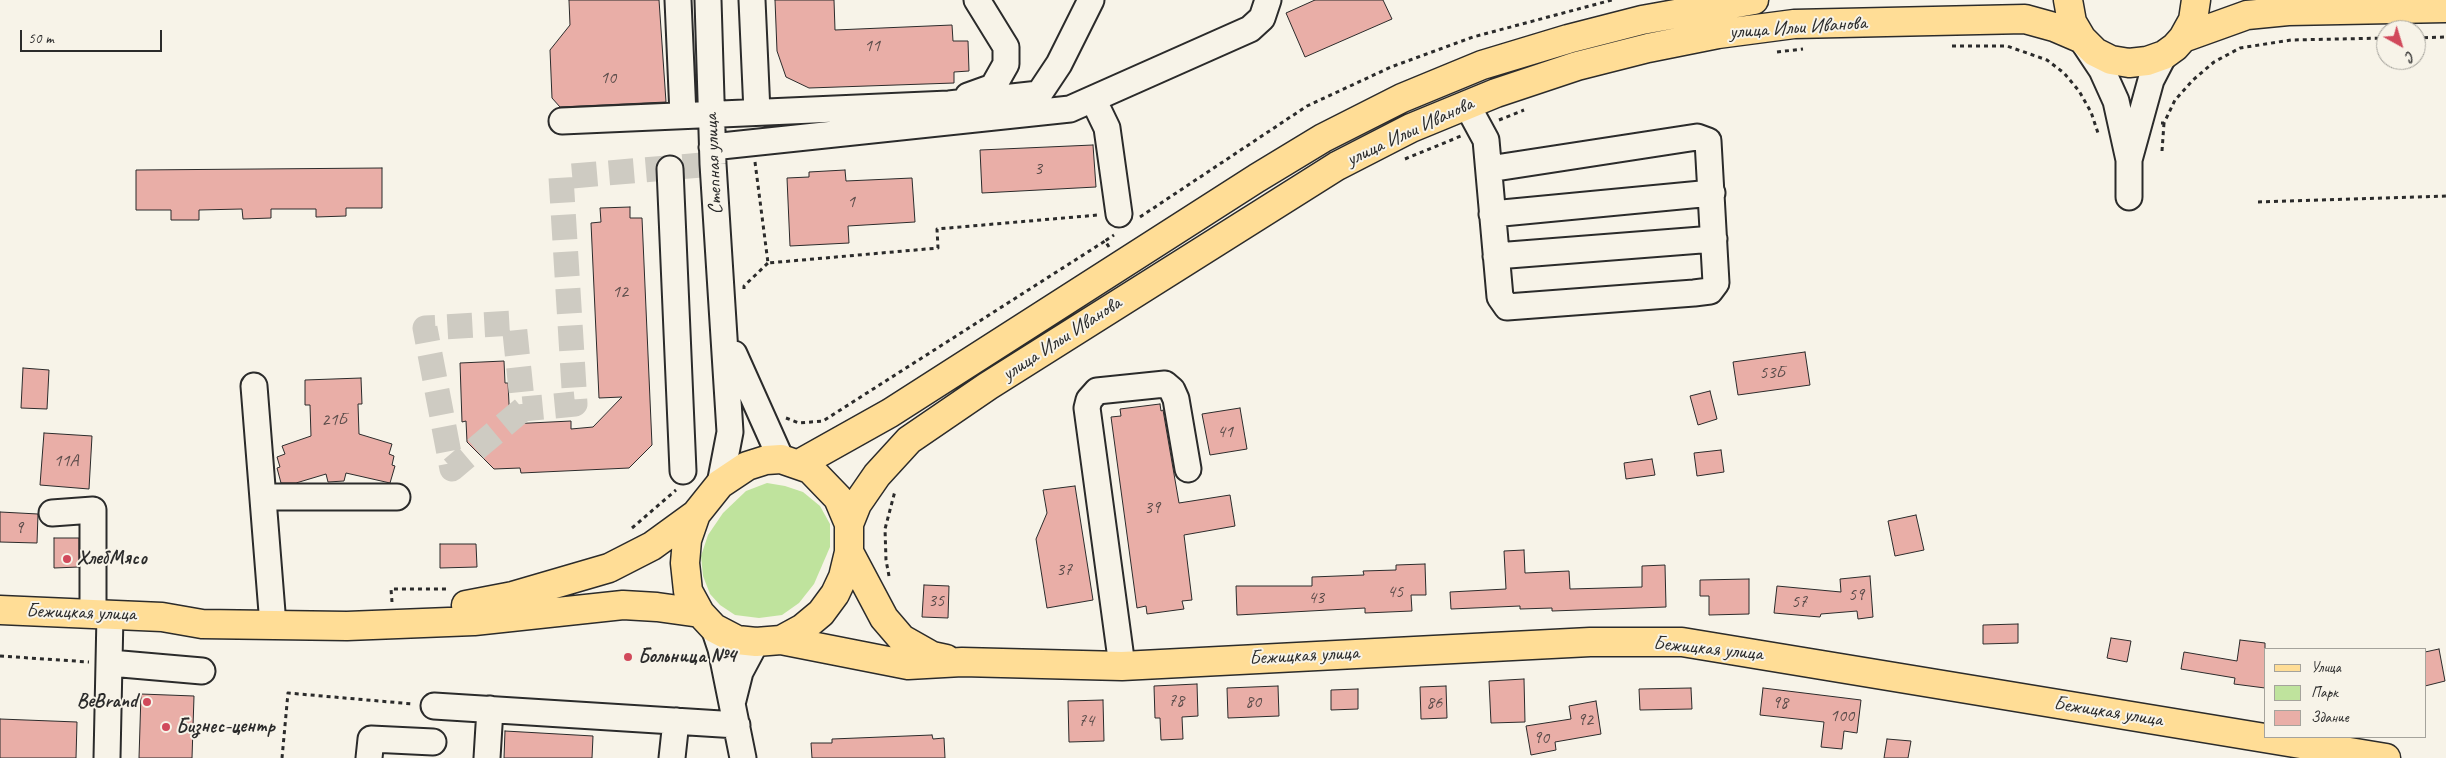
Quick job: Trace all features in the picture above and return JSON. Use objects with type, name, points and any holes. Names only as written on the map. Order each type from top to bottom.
[{"type":"main road","name":"улица Ильи Иванова","points":[[790,461],[890,412],[1257,178],[1323,138],[1402,98],[1482,65],[1568,39],[1642,20],[1729,2],[1754,0]]},
{"type":"main road","points":[[2068,0],[2072,22],[2082,39],[2095,52],[2120,62],[2129,63],[2148,61],[2174,46],[2248,15],[2288,10],[2446,8]]},
{"type":"main road","points":[[2174,46],[2193,20],[2196,0]]},
{"type":"main road","name":"улица Ильи Иванова","points":[[848,524],[857,504],[877,475],[909,440],[980,392],[1337,166],[1411,128],[1496,93],[1577,66],[1648,48],[1718,34],[1794,24],[2025,19],[2054,26],[2082,39]]},
{"type":"main road","points":[[272,618],[392,608],[475,604],[514,596],[609,568],[652,546],[696,514],[720,484],[747,466],[766,460],[790,461],[810,469],[825,482],[838,498],[848,524],[849,552],[843,577],[835,594],[821,613],[802,628],[769,641]]},
{"type":"main road","points":[[696,514],[687,540],[685,563],[688,591],[707,621]]},
{"type":"main road","points":[[849,552],[884,618],[902,639],[932,656],[962,662]]},
{"type":"main road","points":[[272,618],[430,624],[623,605],[657,606],[707,621],[738,640],[769,641],[908,665],[962,662]]},
{"type":"main road","name":"Бежицкая улица","points":[[0,610],[162,617],[202,610],[272,618]]},
{"type":"main road","name":"Бежицкая улица","points":[[962,662],[1122,666],[1590,642],[1682,642],[2264,738]]},
{"type":"main road","name":"Бежицкая улица","points":[[2265,738],[2386,758]]},
{"type":"street","points":[[678,0],[683,115]]},
{"type":"street","name":"Степная улица","points":[[708,0],[710,114],[730,432],[720,484]]},
{"type":"street","points":[[752,0],[757,112]]},
{"type":"street","points":[[950,104],[993,87],[1006,64],[1006,47],[977,0]]},
{"type":"street","points":[[562,121],[950,104],[1039,94],[1059,64],[1091,0]]},
{"type":"street","points":[[712,147],[1070,109],[1250,29],[1262,18],[1268,0]]},
{"type":"street","points":[[2082,39],[2102,70],[2116,101],[2129,160],[2129,196]]},
{"type":"street","points":[[2119,121],[2151,80],[2174,46]]},
{"type":"street","points":[[1093,99],[1107,128],[1112,214]]},
{"type":"street","points":[[1468,105],[1486,140],[1500,297],[1507,307],[1694,293],[1710,291],[1716,283],[1708,141],[1697,136],[1489,169]]},
{"type":"street","points":[[670,168],[680,479]]},
{"type":"street","points":[[1492,214],[1712,193]]},
{"type":"street","points":[[1496,256],[1714,239]]},
{"type":"street","points":[[724,328],[741,374],[790,461]]},
{"type":"street","points":[[1122,666],[1087,408],[1088,400],[1097,392],[1165,384],[1172,390],[1176,399],[1188,468]]},
{"type":"street","points":[[254,386],[272,618]]},
{"type":"street","points":[[263,497],[397,497]]},
{"type":"street","points":[[52,513],[93,510],[101,614],[110,663],[107,758]]},
{"type":"street","points":[[707,621],[721,649],[743,758]]},
{"type":"street","points":[[735,714],[740,672],[769,641]]},
{"type":"street","points":[[110,663],[202,671]]},
{"type":"street","points":[[434,706],[676,721],[735,714]]},
{"type":"street","points":[[488,758],[490,709]]},
{"type":"street","points":[[672,758],[676,721]]},
{"type":"street","points":[[369,758],[371,739],[433,742]]},
{"type":"path","points":[[2426,38],[2446,37]]},
{"type":"path","points":[[2162,151],[2164,124],[2175,100],[2193,80],[2214,62],[2240,48],[2291,40],[2376,38]]},
{"type":"path","points":[[1950,46],[2007,46],[2047,60],[2064,73],[2079,91],[2119,121],[2164,124]]},
{"type":"path","points":[[2100,138],[2119,121]]},
{"type":"path","points":[[752,144],[768,263]]},
{"type":"path","points":[[2258,202],[2446,196]]},
{"type":"path","points":[[743,296],[744,286],[768,263],[938,248],[937,229],[1112,214]]},
{"type":"path","points":[[780,412],[784,417],[799,423],[823,421],[1105,241]]},
{"type":"path","points":[[632,529],[680,479]]},
{"type":"path","points":[[890,578],[886,560],[885,529],[895,492],[900,483]]},
{"type":"path","points":[[392,608],[392,588],[458,589]]},
{"type":"path","points":[[0,656],[110,663]]},
{"type":"path","points":[[282,758],[288,692],[434,706]]},
{"type":"green space","points":[[767,483],[803,492],[820,506],[830,524],[830,547],[814,584],[799,603],[782,615],[759,618],[735,615],[720,605],[710,594],[703,576],[701,556],[708,535],[723,513],[746,491]]},
{"type":"building","points":[[569,0],[659,0],[666,102],[560,107],[552,98],[550,50],[570,25]]},
{"type":"building","points":[[775,0],[834,0],[835,30],[952,25],[953,41],[968,41],[969,71],[954,72],[954,83],[809,88],[786,77],[777,51]]},
{"type":"building","points":[[1315,0],[1383,0],[1392,19],[1305,57],[1286,13]]},
{"type":"building","points":[[1093,145],[1096,187],[982,193],[980,150]]},
{"type":"building","points":[[382,168],[382,208],[346,208],[346,216],[316,217],[316,209],[271,209],[271,218],[243,219],[242,209],[199,210],[199,220],[171,220],[171,210],[136,210],[136,170]]},
{"type":"building","points":[[845,170],[846,181],[912,178],[915,222],[848,226],[849,243],[790,246],[787,178],[809,177],[809,172]]},
{"type":"building","points":[[630,207],[630,218],[642,218],[652,445],[629,468],[521,473],[520,468],[494,469],[467,442],[466,421],[462,422],[460,363],[504,361],[505,383],[508,383],[510,424],[571,421],[571,429],[593,427],[622,397],[599,398],[591,223],[601,222],[600,208]]},
{"type":"building","points":[[1805,352],[1810,385],[1738,395],[1733,362]]},
{"type":"building","points":[[23,368],[49,370],[47,409],[21,408]]},
{"type":"building","points":[[361,378],[362,404],[358,404],[359,434],[392,444],[389,454],[394,456],[392,465],[395,466],[390,483],[346,473],[344,481],[328,482],[326,474],[296,483],[281,483],[277,468],[280,467],[277,457],[285,454],[282,446],[311,436],[310,405],[305,405],[305,380]]},
{"type":"building","points":[[1710,391],[1717,419],[1698,425],[1690,396]]},
{"type":"building","points":[[1160,404],[1161,411],[1163,410],[1179,503],[1230,495],[1235,526],[1184,535],[1192,600],[1182,601],[1184,609],[1147,614],[1146,606],[1137,608],[1111,417],[1121,416],[1120,409]]},
{"type":"building","points":[[1240,408],[1247,449],[1210,455],[1202,414]]},
{"type":"building","points":[[44,433],[92,436],[89,489],[40,485]]},
{"type":"building","points":[[1721,450],[1724,472],[1697,476],[1694,453]]},
{"type":"building","points":[[1652,459],[1655,475],[1626,479],[1624,463]]},
{"type":"building","points":[[1075,486],[1093,600],[1047,608],[1036,539],[1047,513],[1043,490]]},
{"type":"building","points":[[0,512],[38,514],[37,543],[0,542]]},
{"type":"building","points":[[1916,515],[1924,550],[1895,556],[1888,521]]},
{"type":"building","points":[[54,538],[79,538],[79,567],[54,568]]},
{"type":"building","points":[[440,544],[476,544],[477,567],[440,568]]},
{"type":"building","points":[[1524,550],[1525,573],[1569,571],[1570,589],[1642,587],[1642,566],[1665,565],[1666,607],[1552,611],[1552,608],[1520,609],[1520,606],[1451,609],[1450,592],[1506,589],[1504,551]]},
{"type":"building","points":[[1425,564],[1426,595],[1411,595],[1412,611],[1365,613],[1365,608],[1237,615],[1236,586],[1312,586],[1312,577],[1364,575],[1363,571],[1396,570],[1396,565]]},
{"type":"building","points":[[1870,576],[1873,617],[1858,619],[1857,611],[1821,614],[1820,617],[1774,613],[1777,586],[1841,592],[1840,579]]},
{"type":"building","points":[[1749,579],[1749,614],[1709,615],[1709,596],[1700,596],[1700,580]]},
{"type":"building","points":[[924,585],[949,586],[948,618],[922,617]]},
{"type":"building","points":[[2018,624],[2018,643],[1983,644],[1983,625]]},
{"type":"building","points":[[2111,638],[2131,641],[2127,662],[2107,658]]},
{"type":"building","points":[[2240,640],[2265,643],[2264,688],[2234,684],[2235,678],[2181,669],[2184,652],[2237,661]]},
{"type":"building","points":[[2439,649],[2445,681],[2426,686],[2426,652]]},
{"type":"building","points":[[1524,679],[1525,722],[1491,723],[1489,681]]},
{"type":"building","points":[[1197,684],[1198,716],[1182,717],[1183,739],[1161,740],[1160,718],[1155,718],[1154,686]]},
{"type":"building","points":[[1278,686],[1279,716],[1228,718],[1227,688]]},
{"type":"building","points":[[1446,686],[1447,718],[1421,719],[1420,687]]},
{"type":"building","points":[[1691,688],[1692,709],[1640,710],[1639,689]]},
{"type":"building","points":[[1763,688],[1861,700],[1857,733],[1844,731],[1842,749],[1821,747],[1824,722],[1760,715]]},
{"type":"building","points":[[1358,689],[1358,709],[1331,710],[1331,690]]},
{"type":"building","name":"Бизнес-центр","points":[[141,694],[194,696],[192,758],[139,758]]},
{"type":"building","points":[[1103,700],[1104,741],[1069,742],[1068,701]]},
{"type":"building","points":[[1596,701],[1601,734],[1555,742],[1556,750],[1531,755],[1526,726],[1571,719],[1569,706]]},
{"type":"building","points":[[0,719],[77,722],[76,758],[0,758]]},
{"type":"building","points":[[505,731],[593,736],[592,758],[504,758]]},
{"type":"building","points":[[932,735],[933,739],[944,738],[945,758],[812,758],[811,743],[832,743],[832,739]]},
{"type":"building","points":[[1887,739],[1911,741],[1908,758],[1884,758]]},
{"type":"tunnel","points":[[523,409],[452,469],[425,328],[514,323],[523,409],[575,404],[561,177],[713,164]]},
{"type":"place","name":"ХлебМясо","points":[[67,559]]},
{"type":"place","name":"Больница №4","points":[[628,657]]},
{"type":"place","name":"BeBrand","points":[[147,702]]},
{"type":"place","name":"Бизнес-центр","points":[[166,727]]}]
